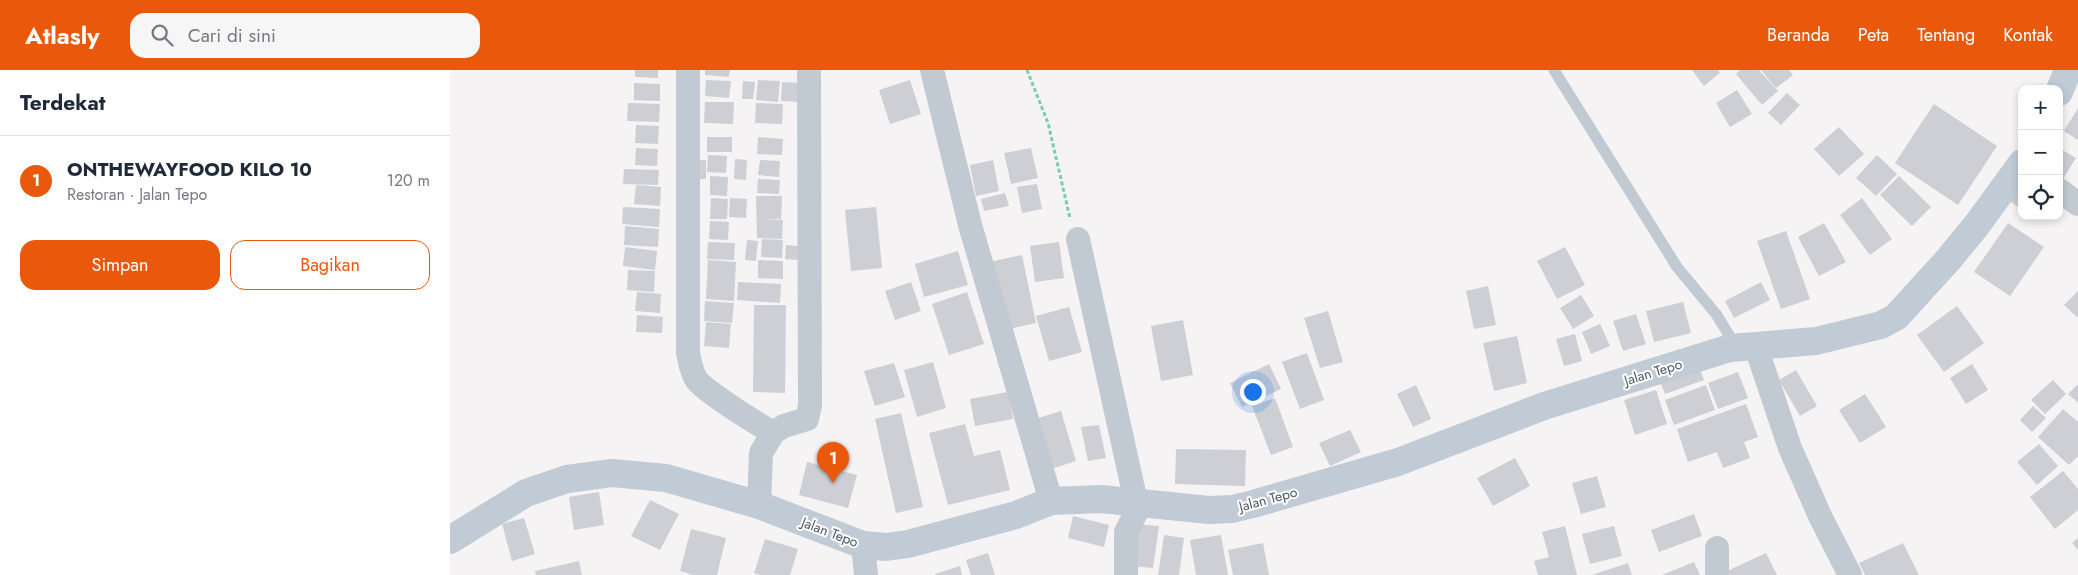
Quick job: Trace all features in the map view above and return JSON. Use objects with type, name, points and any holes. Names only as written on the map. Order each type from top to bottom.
[{"type":"street","points":[[688,70],[688,353],[691,368],[697,380],[706,388],[773,433]]},
{"type":"street","points":[[759,505],[761,454],[773,433],[784,426],[807,418],[810,405],[809,70]]},
{"type":"street","points":[[932,70],[970,225],[1051,501]]},
{"type":"street","points":[[2062,85],[2068,70]]},
{"type":"street","name":"Jalan Tepo","points":[[450,540],[526,493],[567,479],[612,473],[666,478],[759,505],[863,545],[886,547],[908,544],[1016,515],[1051,501],[1101,499],[1209,510],[1232,509],[1398,462],[1544,406],[1743,347],[1816,341],[1880,325],[1896,317],[1976,226],[2018,171]]},
{"type":"street","points":[[2063,193],[2078,204]]},
{"type":"street","points":[[1078,239],[1138,503],[1126,532],[1126,575]]},
{"type":"street","points":[[1743,347],[1820,516],[1850,575]]},
{"type":"street","points":[[863,545],[866,575]]},
{"type":"street","points":[[1717,548],[1717,575]]},
{"type":"lane","points":[[1554,70],[1677,266],[1716,314],[1729,336],[1743,347]]},
{"type":"path","points":[[1027,70],[1048,123],[1070,220],[1078,239]]},
{"type":"building","points":[[635,70],[658,70],[658,78],[635,77]]},
{"type":"building","points":[[705,70],[730,70],[729,77],[705,75]]},
{"type":"building","points":[[1692,70],[1718,70],[1720,73],[1704,86]]},
{"type":"building","points":[[1740,70],[1759,70],[1778,91],[1762,105],[1736,74]]},
{"type":"building","points":[[1761,70],[1789,70],[1793,75],[1776,88]]},
{"type":"building","points":[[706,80],[731,81],[729,98],[705,96]]},
{"type":"building","points":[[758,80],[780,81],[778,102],[756,100]]},
{"type":"building","points":[[910,80],[921,114],[890,124],[879,90]]},
{"type":"building","points":[[743,81],[755,82],[753,99],[742,99]]},
{"type":"building","points":[[782,82],[800,83],[799,102],[781,101]]},
{"type":"building","points":[[634,83],[660,84],[660,101],[634,100]]},
{"type":"building","points":[[1737,90],[1752,114],[1730,127],[1716,103]]},
{"type":"building","points":[[1787,93],[1800,105],[1781,125],[1768,113]]},
{"type":"building","points":[[705,102],[734,102],[733,124],[704,123]]},
{"type":"building","points":[[628,103],[660,104],[659,122],[627,121]]},
{"type":"building","points":[[756,103],[783,104],[782,124],[755,123]]},
{"type":"building","points":[[1934,104],[1997,146],[1958,205],[1895,163]]},
{"type":"building","points":[[2078,108],[2078,140],[2064,131]]},
{"type":"building","points":[[636,125],[659,126],[658,144],[635,143]]},
{"type":"building","points":[[1839,127],[1864,154],[1839,176],[1814,149]]},
{"type":"building","points":[[707,137],[732,137],[732,152],[707,152]]},
{"type":"building","points":[[758,137],[783,139],[782,155],[757,154]]},
{"type":"building","points":[[636,148],[658,149],[657,166],[635,165]]},
{"type":"building","points":[[1031,148],[1038,178],[1011,184],[1004,153]]},
{"type":"building","points":[[2063,150],[2076,158],[2063,179]]},
{"type":"building","points":[[708,155],[727,156],[726,173],[707,172]]},
{"type":"building","points":[[1877,155],[1897,174],[1876,196],[1856,178]]},
{"type":"building","points":[[735,159],[747,160],[746,180],[734,179]]},
{"type":"building","points":[[706,160],[706,179],[692,179],[692,161]]},
{"type":"building","points":[[760,160],[780,161],[779,177],[758,175]]},
{"type":"building","points":[[993,160],[999,191],[976,196],[970,165]]},
{"type":"building","points":[[624,169],[659,170],[658,185],[623,184]]},
{"type":"building","points":[[710,176],[728,177],[727,196],[710,195]]},
{"type":"building","points":[[1899,176],[1931,207],[1912,226],[1880,195]]},
{"type":"building","points":[[758,179],[780,180],[779,194],[757,193]]},
{"type":"building","points":[[1037,184],[1042,209],[1022,213],[1017,187]]},
{"type":"building","points":[[636,185],[661,187],[660,206],[634,204]]},
{"type":"building","points":[[2018,190],[2018,207],[2010,201]]},
{"type":"building","points":[[1005,193],[1009,206],[984,211],[981,199]]},
{"type":"building","points":[[756,196],[782,196],[781,219],[763,219],[783,220],[782,239],[757,238]]},
{"type":"building","points":[[711,198],[728,199],[727,219],[710,219]]},
{"type":"building","points":[[730,198],[747,199],[746,218],[729,217]]},
{"type":"building","points":[[1862,198],[1892,239],[1870,255],[1840,215]]},
{"type":"building","points":[[623,207],[660,209],[659,227],[622,224]]},
{"type":"building","points":[[876,207],[882,268],[851,271],[845,210]]},
{"type":"building","points":[[710,221],[729,222],[728,240],[709,239]]},
{"type":"building","points":[[1824,223],[1846,262],[1819,276],[1798,237]]},
{"type":"building","points":[[2008,223],[2044,247],[2010,296],[1974,272]]},
{"type":"building","points":[[625,226],[659,229],[658,247],[624,245]]},
{"type":"building","points":[[1786,231],[1810,299],[1781,309],[1757,241]]},
{"type":"building","points":[[762,239],[783,240],[782,258],[761,257]]},
{"type":"building","points":[[747,240],[758,241],[756,261],[745,260]]},
{"type":"building","points":[[708,242],[735,243],[734,260],[707,259]]},
{"type":"building","points":[[1059,242],[1064,278],[1035,282],[1030,246]]},
{"type":"building","points":[[786,245],[798,246],[798,260],[785,259]]},
{"type":"building","points":[[625,247],[657,251],[655,270],[623,266]]},
{"type":"building","points":[[1565,247],[1585,285],[1557,299],[1537,261]]},
{"type":"building","points":[[958,251],[968,285],[924,297],[915,264]]},
{"type":"building","points":[[1022,255],[1036,323],[1004,330],[989,262]]},
{"type":"building","points":[[708,260],[736,262],[734,301],[706,299]]},
{"type":"building","points":[[758,260],[783,261],[783,279],[758,278]]},
{"type":"building","points":[[628,270],[655,271],[654,292],[627,290]]},
{"type":"building","points":[[738,282],[781,284],[780,303],[737,300]]},
{"type":"building","points":[[911,282],[921,311],[895,320],[885,291]]},
{"type":"building","points":[[1761,282],[1770,300],[1734,318],[1725,301]]},
{"type":"building","points":[[1488,286],[1496,325],[1474,329],[1466,291]]},
{"type":"building","points":[[2078,291],[2078,318],[2064,305]]},
{"type":"building","points":[[637,292],[661,294],[660,313],[635,311]]},
{"type":"building","points":[[967,292],[984,344],[949,355],[932,304]]},
{"type":"building","points":[[1581,295],[1594,316],[1573,329],[1560,308]]},
{"type":"building","points":[[705,301],[734,303],[732,323],[704,321]]},
{"type":"building","points":[[1683,302],[1691,333],[1654,342],[1646,311]]},
{"type":"building","points":[[754,305],[786,305],[785,393],[753,392]]},
{"type":"building","points":[[1957,306],[1984,343],[1944,372],[1917,335]]},
{"type":"building","points":[[1069,307],[1082,352],[1049,361],[1036,316]]},
{"type":"building","points":[[1328,311],[1343,362],[1320,368],[1304,318]]},
{"type":"building","points":[[1636,314],[1646,344],[1623,351],[1613,321]]},
{"type":"building","points":[[637,315],[663,317],[662,333],[636,332]]},
{"type":"building","points":[[1183,320],[1193,375],[1161,381],[1151,326]]},
{"type":"building","points":[[706,322],[731,324],[729,348],[704,346]]},
{"type":"building","points":[[1600,324],[1610,346],[1591,354],[1582,332]]},
{"type":"building","points":[[1575,334],[1582,361],[1564,366],[1556,339]]},
{"type":"building","points":[[1517,336],[1527,383],[1494,391],[1483,343]]},
{"type":"building","points":[[1307,353],[1324,400],[1300,409],[1282,362]]},
{"type":"building","points":[[933,362],[946,408],[917,417],[904,370]]},
{"type":"building","points":[[894,363],[905,397],[875,406],[864,371]]},
{"type":"building","points":[[1269,364],[1281,389],[1242,407],[1230,383]]},
{"type":"building","points":[[1972,364],[1988,390],[1966,404],[1950,378]]},
{"type":"building","points":[[1699,367],[1704,380],[1665,394],[1660,381]]},
{"type":"building","points":[[1796,370],[1817,406],[1800,416],[1779,380]]},
{"type":"building","points":[[1738,372],[1748,398],[1718,409],[1708,383]]},
{"type":"building","points":[[2053,380],[2066,394],[2045,414],[2031,400]]},
{"type":"building","points":[[2078,384],[2078,403],[2068,394]]},
{"type":"building","points":[[1416,385],[1431,419],[1413,427],[1397,394]]},
{"type":"building","points":[[1706,385],[1715,410],[1674,425],[1665,400]]},
{"type":"building","points":[[1656,390],[1667,424],[1635,435],[1624,400]]},
{"type":"building","points":[[1008,392],[1013,419],[975,426],[970,399]]},
{"type":"building","points":[[1865,394],[1886,427],[1860,443],[1839,410]]},
{"type":"building","points":[[1275,398],[1293,447],[1271,455],[1252,406]]},
{"type":"building","points":[[1746,404],[1758,437],[1744,442],[1750,458],[1723,468],[1717,452],[1688,462],[1677,429]]},
{"type":"building","points":[[2033,406],[2046,418],[2032,432],[2020,420]]},
{"type":"building","points":[[2063,409],[2078,422],[2078,456],[2069,465],[2038,437]]},
{"type":"building","points":[[1061,411],[1076,461],[1048,470],[1032,420]]},
{"type":"building","points":[[901,413],[923,507],[896,513],[875,419]]},
{"type":"building","points":[[965,424],[974,456],[1000,450],[1010,490],[948,505],[929,433]]},
{"type":"building","points":[[1099,425],[1106,458],[1088,461],[1081,427]]},
{"type":"building","points":[[1350,430],[1361,452],[1330,466],[1319,443]]},
{"type":"building","points":[[2039,444],[2058,466],[2037,485],[2017,462]]},
{"type":"building","points":[[1176,449],[1246,450],[1245,486],[1175,484]]},
{"type":"building","points":[[1515,458],[1530,486],[1493,506],[1477,478]]},
{"type":"building","points":[[807,462],[857,475],[848,508],[799,495]]},
{"type":"building","points":[[2063,471],[2078,489],[2078,510],[2055,529],[2030,497]]},
{"type":"building","points":[[1597,476],[1606,507],[1581,514],[1572,483]]},
{"type":"building","points":[[599,492],[604,525],[574,530],[569,497]]},
{"type":"building","points":[[650,500],[679,514],[660,550],[631,536]]},
{"type":"building","points":[[1694,514],[1702,536],[1659,552],[1651,530]]},
{"type":"building","points":[[1073,516],[1109,525],[1104,547],[1068,538]]},
{"type":"building","points":[[524,518],[535,554],[512,561],[502,524]]},
{"type":"building","points":[[1135,524],[1159,526],[1153,568],[1130,566]]},
{"type":"building","points":[[1565,526],[1577,575],[1538,575],[1534,561],[1549,557],[1542,532]]},
{"type":"building","points":[[1614,526],[1622,556],[1590,564],[1582,534]]},
{"type":"building","points":[[691,529],[726,538],[717,575],[693,575],[680,571]]},
{"type":"building","points":[[1164,535],[1184,538],[1179,575],[1158,575]]},
{"type":"building","points":[[1221,535],[1228,575],[1196,575],[1190,540]]},
{"type":"building","points":[[2078,538],[2078,550],[2072,543]]},
{"type":"building","points":[[765,539],[798,549],[790,575],[761,575],[754,573]]},
{"type":"building","points":[[1263,543],[1269,575],[1233,575],[1228,550]]},
{"type":"building","points":[[1903,543],[1919,575],[1865,575],[1859,563]]},
{"type":"building","points":[[988,553],[995,575],[971,575],[966,560]]},
{"type":"building","points":[[1766,553],[1777,575],[1729,575],[1727,571]]},
{"type":"building","points":[[579,561],[582,575],[536,575],[535,571]]},
{"type":"building","points":[[1694,562],[1700,575],[1662,575]]},
{"type":"building","points":[[1628,563],[1632,575],[1592,575]]},
{"type":"building","points":[[960,566],[962,575],[935,575],[935,574]]},
{"type":"place","name":"ONTHEWAYFOOD KILO 10","points":[[833,483]]}]
